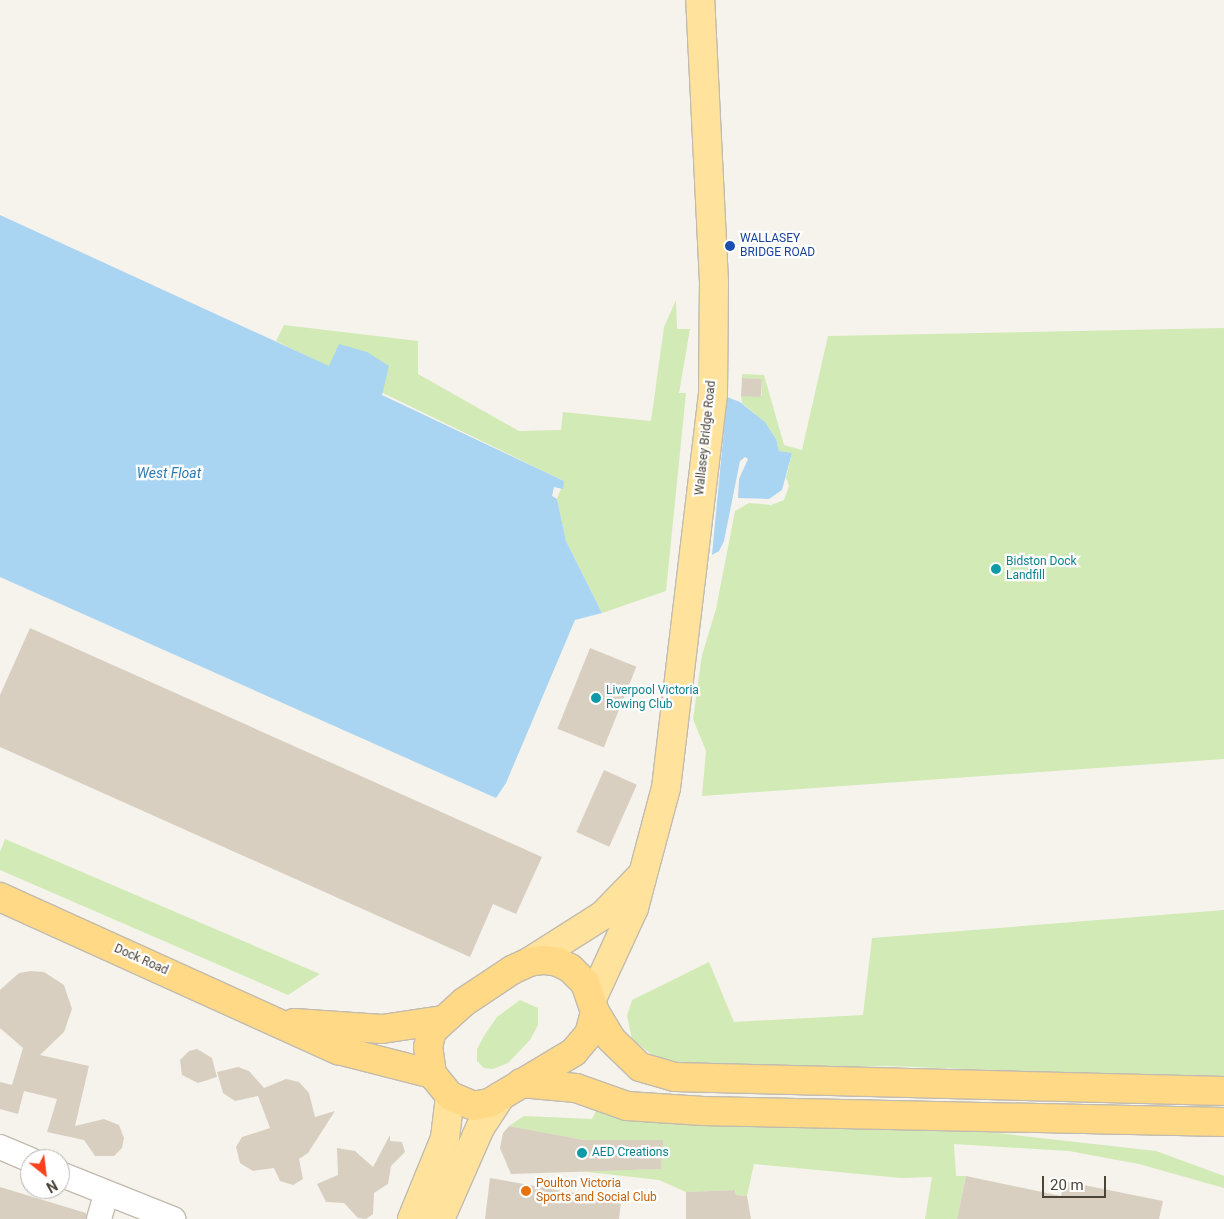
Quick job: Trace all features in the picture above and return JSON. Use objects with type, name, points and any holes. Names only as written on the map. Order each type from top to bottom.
[{"type":"highway","name":"Dock Road","points":[[0,897],[282,1023],[338,1050],[432,1074]]},
{"type":"highway","points":[[594,1006],[589,1034],[574,1052],[511,1089],[474,1106],[450,1096],[432,1074],[428,1047],[432,1031],[442,1020],[464,1002],[529,962],[558,962],[570,968],[586,983],[594,1006],[611,1039],[640,1067],[676,1077],[1224,1091]]},
{"type":"highway","name":"Dock Road","points":[[282,1023],[382,1029],[442,1020]]},
{"type":"highway","points":[[511,1089],[576,1088],[627,1106],[702,1111],[1224,1122]]},
{"type":"main road","name":"Wallasey Bridge Road","points":[[594,1006],[634,908],[666,788],[712,395],[714,282],[700,0]]},
{"type":"main road","points":[[529,962],[603,916],[644,872]]},
{"type":"main road","points":[[440,1219],[480,1128],[511,1089]]},
{"type":"main road","points":[[412,1219],[445,1138],[450,1096]]},
{"type":"street","points":[[0,1147],[20,1156]]},
{"type":"street","points":[[70,1178],[173,1219]]},
{"type":"street","points":[[99,1219],[106,1194]]},
{"type":"green space","points":[[676,300],[677,329],[690,329],[679,393],[686,393],[666,591],[602,613],[566,541],[557,499],[564,481],[276,341],[284,325],[418,341],[418,374],[519,431],[561,430],[563,412],[651,421],[664,327]]},
{"type":"green space","name":"Bidston Dock Landfill","points":[[1224,328],[1224,759],[702,796],[706,751],[693,719],[702,655],[716,609],[735,511],[749,503],[771,505],[784,500],[789,486],[786,478],[792,453],[779,451],[776,439],[765,422],[742,403],[741,396],[762,396],[762,379],[742,378],[742,374],[764,375],[784,445],[802,450],[828,336]]},
{"type":"green space","points":[[5,839],[320,974],[288,995],[0,870],[0,852]]},
{"type":"green space","points":[[1224,910],[1224,1079],[887,1066],[737,1071],[661,1062],[632,1039],[627,1016],[632,1000],[709,962],[734,1022],[863,1015],[872,938]]},
{"type":"green space","points":[[520,1000],[538,1008],[538,1025],[530,1040],[508,1063],[493,1069],[484,1068],[477,1061],[477,1049],[497,1017]]},
{"type":"green space","points":[[597,1109],[953,1128],[1156,1151],[1224,1176],[1224,1188],[1139,1164],[1069,1151],[954,1144],[956,1176],[966,1176],[957,1219],[925,1219],[932,1177],[901,1178],[754,1164],[747,1196],[736,1195],[735,1190],[686,1192],[659,1180],[579,1171],[661,1169],[662,1140],[584,1140],[509,1126],[524,1116],[592,1119]]},
{"type":"water","name":"West Float","points":[[0,215],[329,366],[339,344],[367,352],[389,366],[382,395],[564,481],[563,489],[554,487],[552,496],[557,499],[566,541],[602,613],[575,620],[506,783],[496,798],[0,577]]},
{"type":"water","points":[[727,397],[740,402],[765,422],[776,439],[779,451],[792,453],[782,490],[769,499],[738,498],[739,479],[748,459],[745,457],[740,461],[724,541],[719,551],[712,555]]},
{"type":"pier","points":[[725,397],[727,397],[711,557],[709,554]]},
{"type":"building","points":[[742,378],[762,379],[761,397],[741,396]]},
{"type":"building","points":[[30,628],[542,857],[516,914],[493,904],[470,957],[0,747],[0,695]]},
{"type":"building","name":"Liverpool Victoria Rowing Club","points":[[590,648],[636,667],[604,747],[557,729]]},
{"type":"building","points":[[604,770],[637,785],[609,847],[576,832]]},
{"type":"building","points":[[31,971],[44,972],[64,985],[72,1009],[64,1032],[40,1055],[89,1066],[75,1126],[104,1119],[119,1125],[124,1138],[122,1148],[114,1156],[95,1156],[84,1140],[47,1132],[57,1099],[24,1091],[18,1114],[0,1109],[0,1082],[12,1085],[23,1048],[0,1028],[0,990],[19,973]]},
{"type":"building","points":[[197,1049],[212,1058],[217,1077],[198,1083],[182,1075],[180,1060],[189,1051]]},
{"type":"building","points":[[238,1067],[249,1071],[264,1088],[286,1079],[299,1082],[309,1093],[315,1117],[335,1111],[308,1153],[299,1159],[303,1179],[293,1185],[280,1181],[274,1168],[253,1171],[240,1163],[236,1147],[242,1137],[270,1128],[258,1096],[235,1101],[223,1093],[217,1072]]},
{"type":"building","name":"AED Creations","points":[[509,1126],[584,1140],[663,1140],[661,1169],[511,1174],[500,1148],[503,1133]]},
{"type":"building","points":[[390,1135],[390,1141],[402,1142],[405,1152],[391,1166],[388,1184],[374,1193],[373,1214],[366,1219],[358,1218],[344,1203],[326,1202],[317,1184],[338,1175],[337,1148],[355,1151],[373,1167]]},
{"type":"building","points":[[966,1176],[1061,1196],[1064,1181],[1163,1201],[1159,1219],[957,1219]]},
{"type":"building","name":"Poulton Victoria Sports and Social Club","points":[[490,1178],[621,1201],[619,1219],[485,1219]]},
{"type":"building","points":[[0,1187],[20,1193],[20,1199],[40,1199],[86,1213],[86,1219],[0,1219]]},
{"type":"building","points":[[735,1190],[736,1195],[747,1196],[751,1219],[686,1219],[686,1192]]},
{"type":"place","name":"WALLASEY BRIDGE ROAD","points":[[730,246]]},
{"type":"place","name":"Bidston Dock Landfill","points":[[996,569]]},
{"type":"place","name":"Liverpool Victoria Rowing Club","points":[[596,698]]},
{"type":"place","name":"AED Creations","points":[[582,1153]]},
{"type":"place","name":"Poulton Victoria Sports and Social Club","points":[[526,1191]]}]
